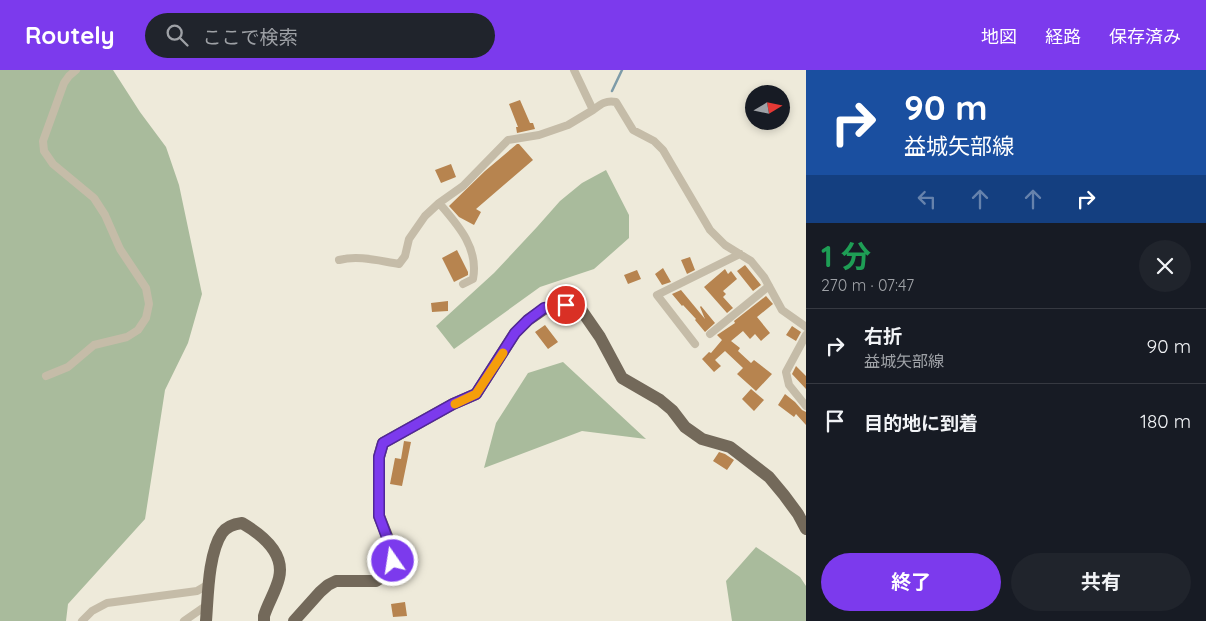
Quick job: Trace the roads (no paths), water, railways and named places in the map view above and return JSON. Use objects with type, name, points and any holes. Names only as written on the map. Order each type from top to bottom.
[{"type":"main road","points":[[294,621],[320,592],[336,581],[376,581],[386,574],[393,561],[392,551],[379,516],[379,457],[383,443],[453,404],[476,394],[515,333],[544,308],[566,305],[582,311],[600,337],[622,378],[660,400],[672,410],[685,427],[702,439],[730,447],[769,477],[784,494],[806,529]]},
{"type":"main road","points":[[206,621],[209,584],[215,551],[222,533],[231,525],[242,522],[259,533],[276,555],[280,568],[264,621]]},
{"type":"street","points":[[46,376],[68,367],[94,345],[127,337],[138,330],[146,318],[149,304],[146,288],[120,249],[105,215],[94,198],[53,164],[44,152],[43,141],[64,84],[76,70]]},
{"type":"street","points":[[574,70],[594,110]]},
{"type":"street","points":[[339,260],[363,258],[398,264],[406,256],[409,239],[425,216],[439,203],[463,186],[508,140],[539,135],[568,125],[594,110],[602,103],[610,101],[616,102],[633,130],[654,141],[663,150],[710,230],[725,245],[751,261],[764,278],[782,310],[806,327]]},
{"type":"street","points":[[439,203],[460,227],[472,249],[475,268],[473,279],[463,284]]},
{"type":"street","points":[[695,344],[657,295],[740,254]]},
{"type":"street","points":[[710,334],[769,286]]},
{"type":"street","points":[[806,335],[786,372],[788,386],[806,406]]},
{"type":"street","points":[[82,621],[92,611],[107,603],[197,591],[209,584]]},
{"type":"street","points":[[184,621],[207,605]]},
{"type":"waterway","points":[[612,91],[622,70]]}]
